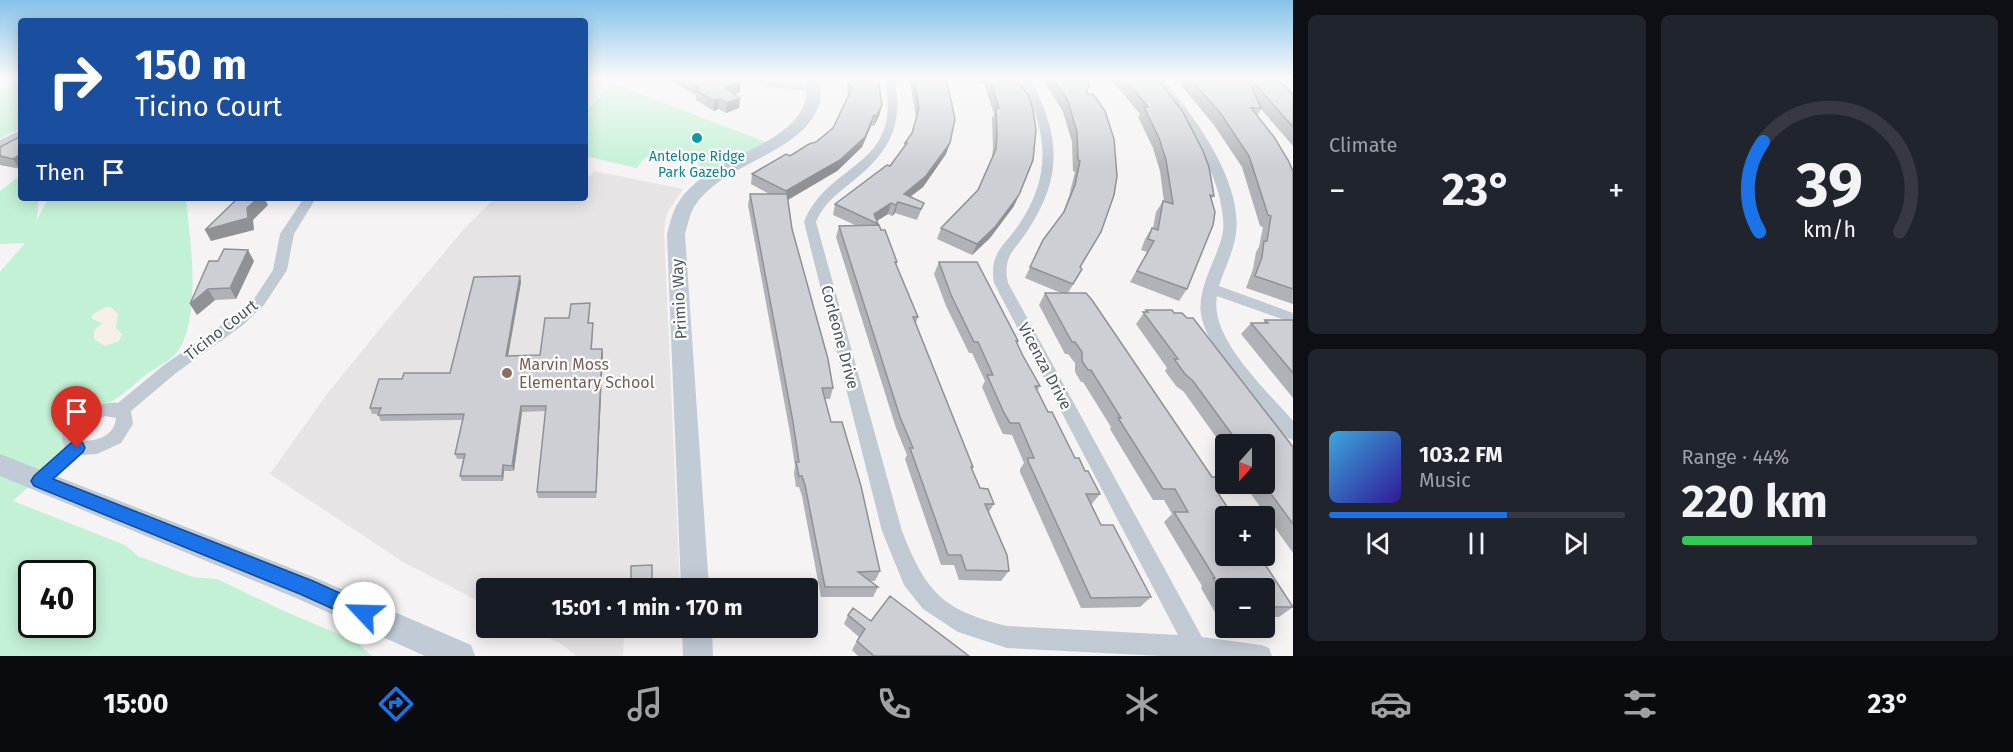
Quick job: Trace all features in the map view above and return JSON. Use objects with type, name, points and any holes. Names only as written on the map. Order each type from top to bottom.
[{"type":"street","name":"Primio Way","points":[[694,578],[677,219],[691,193],[708,178],[771,145],[796,128],[809,108]]},
{"type":"street","name":"Corleone Drive","points":[[895,108],[882,146],[869,162],[815,206],[810,222],[892,531],[910,577],[928,601],[964,626],[1007,637],[1196,647],[1261,656]]},
{"type":"street","name":"Vicenza Drive","points":[[1040,108],[1049,136],[1050,160],[1042,195],[1033,213],[1002,254],[999,263],[1001,283],[1196,647]]},
{"type":"street","points":[[1179,108],[1197,130],[1214,158],[1230,221],[1229,236],[1208,301],[1208,317],[1220,342],[1293,433]]},
{"type":"street","points":[[0,144],[18,135]]},
{"type":"street","name":"Ticino Court","points":[[120,411],[170,369],[238,321],[259,302],[280,270],[287,234],[308,201]]},
{"type":"street","points":[[1212,289],[1293,318]]},
{"type":"street","points":[[100,411],[120,411],[125,415],[126,422],[115,438],[92,448],[77,448],[71,444],[70,437],[79,422],[100,411]]},
{"type":"street","points":[[40,481],[77,448]]},
{"type":"street","points":[[0,465],[306,588],[460,656]]},
{"type":"street","points":[[697,638],[698,656]]},
{"type":"shaded area","name":"Marvin Moss Elementary School","points":[[594,171],[683,189],[667,213],[664,231],[680,578],[476,578],[476,600],[403,562],[270,474],[327,394],[379,330],[464,229],[492,201],[588,201],[588,176],[591,176]]},
{"type":"shaded area","points":[[549,638],[624,638],[623,656],[576,656],[563,645]]},
{"type":"green space","points":[[0,108],[18,108],[18,129],[0,138]]},
{"type":"green space","points":[[590,108],[676,108],[766,142],[709,172],[702,169],[693,157],[669,152],[647,157],[637,168],[588,157]]},
{"type":"green space","points":[[18,177],[18,201],[39,201],[35,241],[37,220],[46,201],[186,201],[192,255],[192,298],[190,318],[178,351],[117,398],[89,412],[72,448],[13,501],[125,545],[138,556],[193,577],[217,579],[355,641],[372,656],[0,656],[0,272],[25,243],[0,244],[0,191]]},
{"type":"sand","points":[[105,307],[111,307],[118,314],[116,328],[122,334],[119,341],[105,346],[94,339],[94,331],[102,323],[92,319],[92,315]]},
{"type":"building","points":[[843,108],[881,108],[876,116],[874,115],[865,137],[840,160],[786,191],[752,174],[786,154],[790,156],[816,142],[833,128]]},
{"type":"building","points":[[919,108],[953,108],[955,119],[950,143],[926,176],[904,194],[924,203],[921,209],[898,202],[896,205],[891,203],[874,214],[878,224],[835,204],[887,165],[890,166],[912,133]]},
{"type":"building","points":[[996,108],[1032,108],[1036,130],[1033,160],[1019,195],[995,227],[977,244],[941,228],[978,190],[996,149]]},
{"type":"building","points":[[1070,108],[1103,108],[1114,139],[1117,176],[1114,195],[1101,232],[1080,267],[1082,269],[1073,284],[1030,267],[1043,240],[1064,212],[1075,185],[1080,161],[1078,160],[1077,132]]},
{"type":"building","points":[[1144,108],[1180,108],[1209,167],[1214,196],[1210,195],[1215,212],[1213,225],[1187,289],[1137,271],[1154,241],[1148,239],[1152,228],[1158,230],[1163,201],[1173,204],[1166,160],[1159,138]]},
{"type":"building","points":[[1215,108],[1261,108],[1251,108],[1274,137],[1293,171],[1293,289],[1255,276],[1262,257],[1264,241],[1267,241],[1271,216],[1268,215],[1249,156]]},
{"type":"building","points":[[1276,108],[1293,108],[1293,127]]},
{"type":"building","points":[[18,138],[18,156],[13,159],[0,156],[0,147]]},
{"type":"building","points":[[750,194],[787,194],[792,229],[828,359],[833,388],[822,388],[831,422],[842,422],[861,486],[880,571],[858,572],[878,587],[825,587],[805,485],[802,476],[799,476],[796,462],[799,462],[793,422]]},
{"type":"building","points":[[235,201],[255,201],[247,208],[248,218],[205,230]]},
{"type":"building","points":[[879,225],[881,230],[885,230],[897,262],[895,262],[918,317],[913,317],[973,467],[971,467],[980,488],[988,489],[994,504],[985,504],[1007,555],[1009,571],[966,570],[961,555],[948,555],[910,448],[913,448],[900,417],[839,226]]},
{"type":"building","points":[[224,249],[248,250],[230,288],[208,289],[190,304],[209,261],[218,261]]},
{"type":"building","points":[[939,262],[977,262],[1040,386],[1035,386],[1048,412],[1052,412],[1075,458],[1079,458],[1100,494],[1086,494],[1101,525],[1113,525],[1151,597],[1091,598],[1028,461],[1028,458],[1034,458],[1019,423],[1010,423],[1004,413],[987,375],[993,375],[978,342],[974,342],[951,295]]},
{"type":"building","points":[[520,276],[506,356],[540,355],[545,318],[569,318],[571,304],[590,303],[588,323],[593,323],[591,349],[602,349],[596,492],[537,492],[546,406],[521,406],[512,466],[503,465],[502,476],[460,476],[465,454],[455,454],[464,414],[378,415],[381,408],[370,408],[379,379],[402,379],[404,373],[450,373],[474,277]]},
{"type":"building","points":[[1045,293],[1086,293],[1212,477],[1215,477],[1215,494],[1219,494],[1226,506],[1215,506],[1215,566],[1266,566],[1274,578],[1215,578],[1174,512],[1188,512],[1175,489],[1163,489],[1091,370],[1088,370],[1082,361],[1082,352],[1075,342],[1072,342]]},
{"type":"building","points":[[1146,310],[1172,310],[1174,313],[1182,313],[1187,318],[1193,318],[1293,447],[1293,524],[1271,494],[1275,494],[1275,434],[1232,434],[1174,359],[1178,359],[1143,312],[1148,312]]},
{"type":"building","points":[[1265,320],[1293,320],[1293,373],[1251,323],[1268,323]]},
{"type":"building","points":[[652,565],[652,578],[631,578],[631,566]]},
{"type":"building","points":[[1275,579],[1293,607],[1275,607]]},
{"type":"building","points":[[890,596],[969,656],[874,656],[857,641],[865,629],[848,615],[853,608],[871,621]]},
{"type":"place","name":"Antelope Ridge Park Gazebo","points":[[697,138]]},
{"type":"place","name":"Marvin Moss Elementary School","points":[[507,373]]},
{"type":"route","points":[[77,448],[40,481],[364,613]]}]
